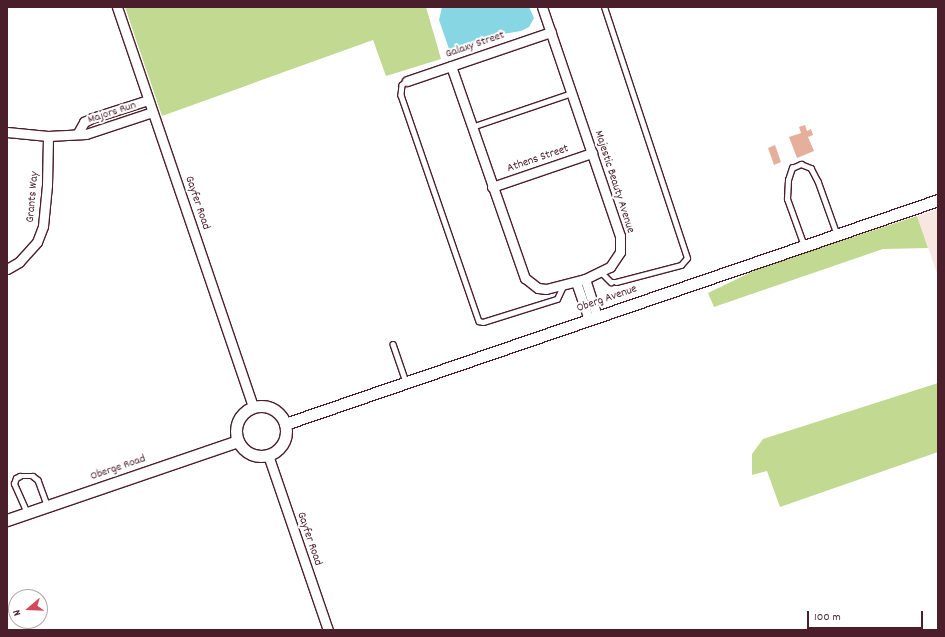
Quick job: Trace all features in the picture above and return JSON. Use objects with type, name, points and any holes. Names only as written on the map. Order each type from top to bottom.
[{"type":"street","name":"Gayfer Road","points":[[117,7],[253,407]]},
{"type":"street","name":"Majestic Beauty Avenue","points":[[451,66],[525,278],[538,288],[546,290],[602,273],[617,260],[622,243],[542,7]]},
{"type":"street","name":"Galaxy Street","points":[[407,81],[551,32]]},
{"type":"street","name":"Majors Run","points":[[78,133],[84,122],[92,118],[148,100]]},
{"type":"street","name":"Majors Run","points":[[7,132],[48,136],[96,132],[152,112]]},
{"type":"street","name":"Grants Way","points":[[7,269],[19,262],[37,242],[44,226],[48,136]]},
{"type":"street","name":"Athens Street","points":[[492,187],[592,152]]},
{"type":"street","name":"Oberg Avenue","points":[[285,424],[938,200]]},
{"type":"street","points":[[581,280],[593,318]]},
{"type":"street","points":[[253,407],[272,409],[285,424],[283,443],[268,455],[253,455],[242,447],[238,441],[236,433],[238,421],[246,411],[253,407]]},
{"type":"street","name":"Oberge Road","points":[[7,520],[238,441]]},
{"type":"street","name":"Gayfer Road","points":[[268,455],[328,630]]},
{"type":"lane","points":[[602,273],[611,282],[616,282],[681,264],[687,258],[604,7]]},
{"type":"lane","points":[[407,81],[402,85],[401,95],[479,321],[483,322],[557,299],[563,286]]},
{"type":"lane","points":[[472,127],[572,93]]},
{"type":"lane","points":[[804,246],[787,199],[788,180],[792,168],[801,164],[811,168],[818,181],[837,234]]},
{"type":"lane","points":[[393,344],[406,382]]},
{"type":"lane","points":[[27,513],[14,484],[16,478],[20,476],[33,476],[38,480],[48,506]]},
{"type":"shaded area","points":[[938,209],[938,276],[917,216]]},
{"type":"green space","points":[[125,7],[426,7],[441,59],[386,76],[373,40],[162,116]]},
{"type":"green space","points":[[917,216],[928,248],[883,249],[714,307],[708,293],[762,267]]},
{"type":"green space","points":[[938,383],[938,452],[780,507],[767,471],[752,475],[752,454],[763,439]]},
{"type":"water","points":[[442,7],[529,7],[534,18],[529,27],[521,31],[497,35],[455,52],[449,49],[439,20]]},
{"type":"building","points":[[805,125],[807,131],[811,129],[813,135],[808,137],[814,151],[797,158],[789,137],[801,133],[799,127]]},
{"type":"building","points":[[775,145],[781,162],[774,165],[768,148]]}]
